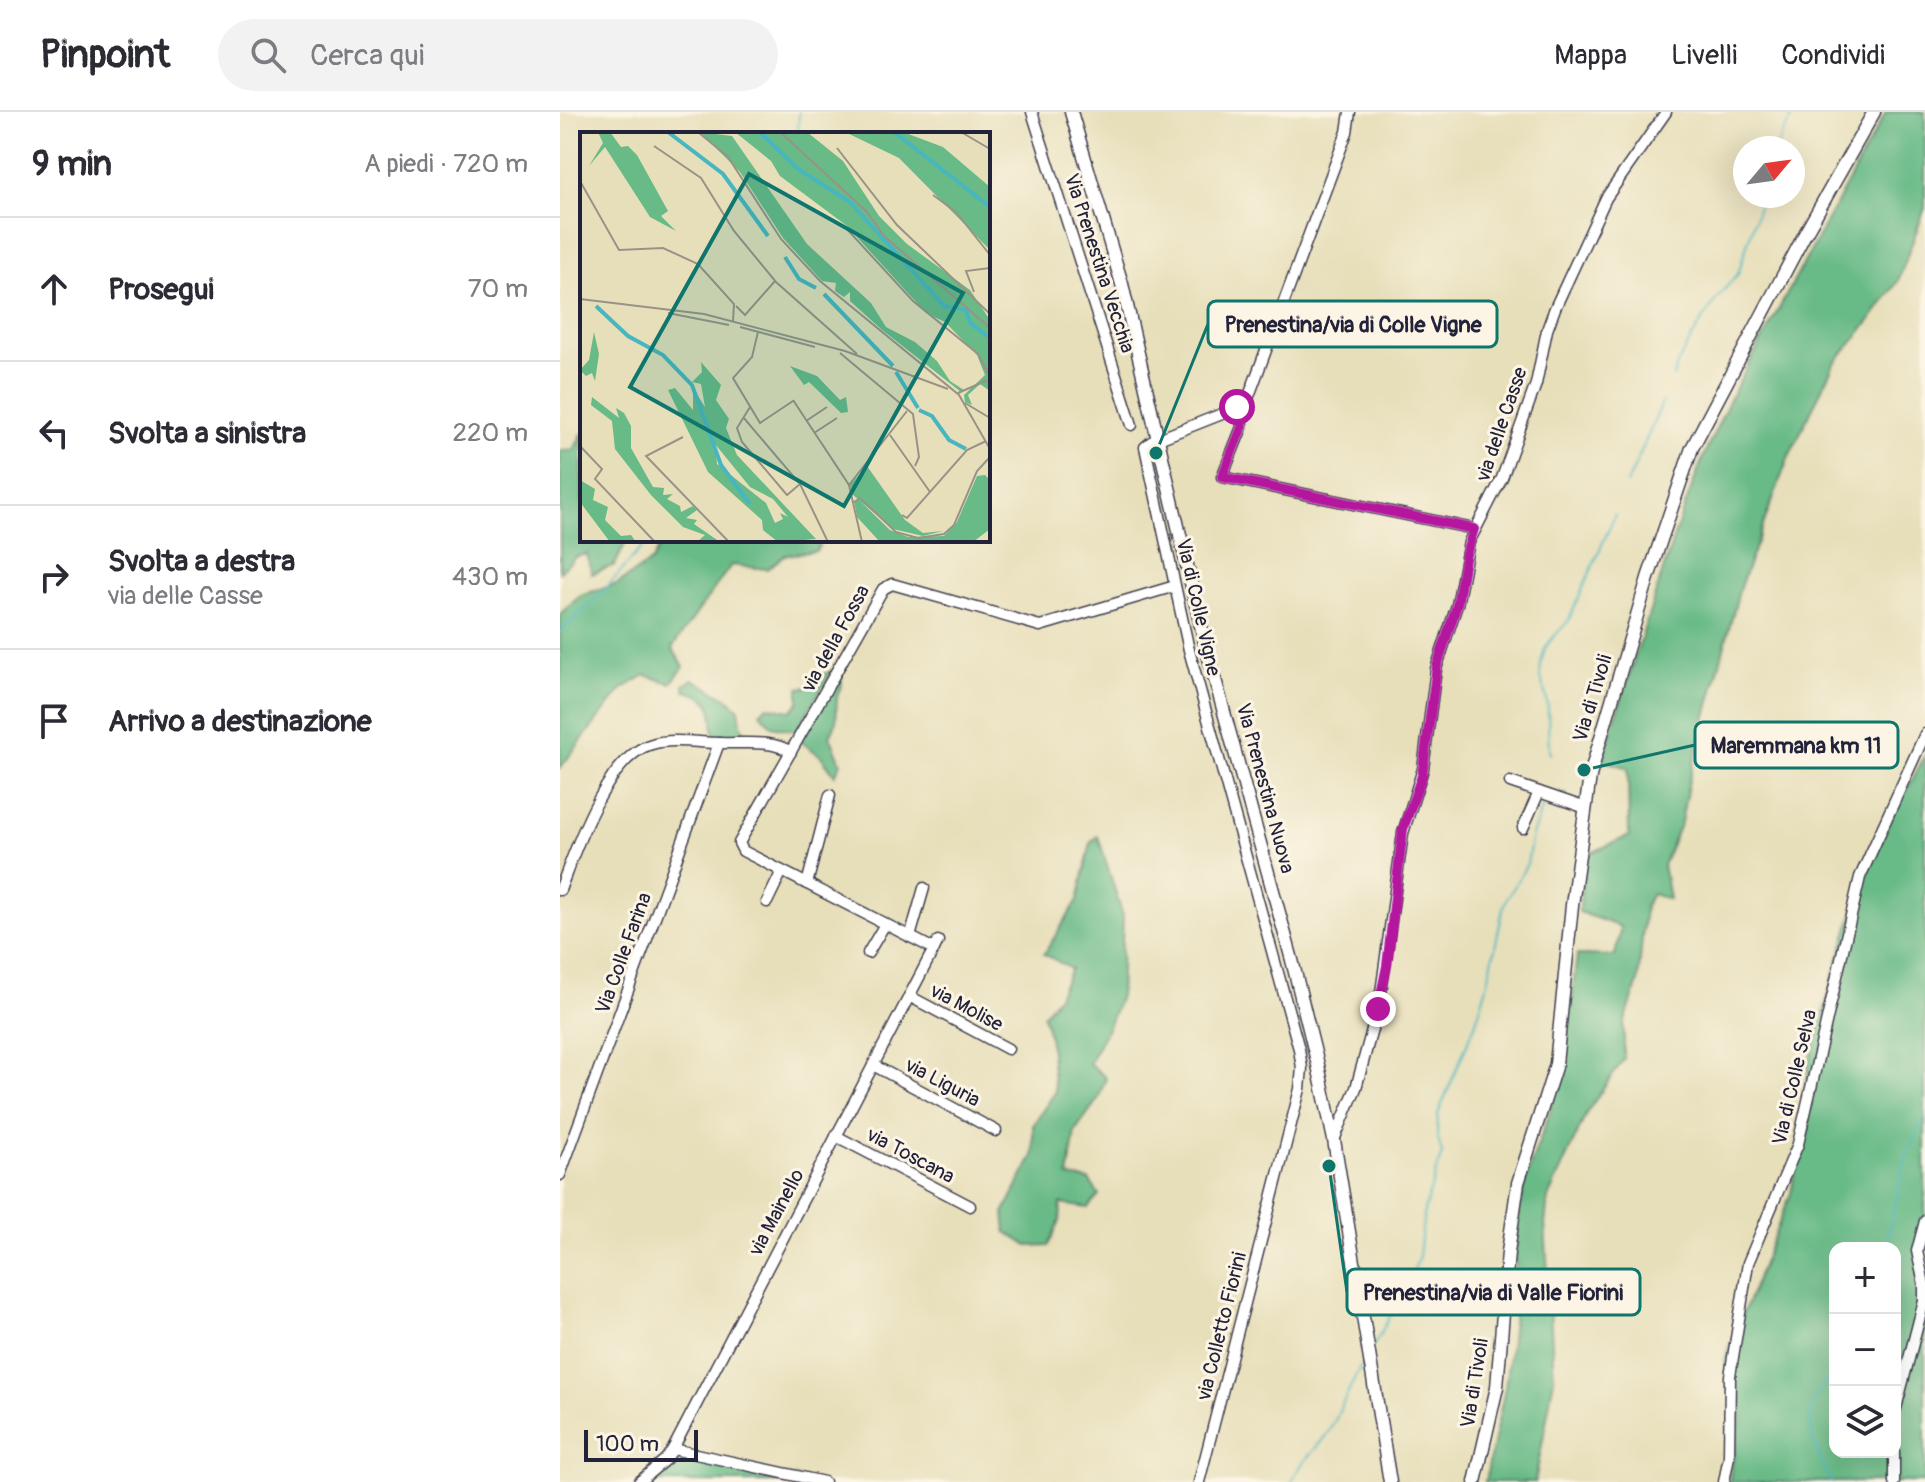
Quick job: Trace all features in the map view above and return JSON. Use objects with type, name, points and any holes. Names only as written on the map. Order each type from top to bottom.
[{"type":"main road","name":"Via Prenestina Nuova","points":[[1071,112],[1119,272],[1205,643],[1292,960],[1334,1140],[1390,1482]]},
{"type":"main road","name":"Via di Tivoli","points":[[1475,1482],[1498,1380],[1509,1241],[1518,1183],[1558,1056],[1570,920],[1590,776],[1601,736],[1648,578],[1692,448],[1806,232],[1874,112]]},
{"type":"street","name":"Via Prenestina Vecchia","points":[[1032,112],[1132,425]]},
{"type":"street","points":[[1158,439],[1241,404],[1252,390],[1347,132],[1350,112]]},
{"type":"street","name":"via delle Casse","points":[[1334,1140],[1356,1088],[1378,1009],[1387,966],[1403,829],[1422,776],[1437,666],[1457,605],[1474,529],[1502,478],[1534,390],[1555,308],[1609,192],[1666,112]]},
{"type":"street","points":[[1241,404],[1242,427],[1222,477],[1474,529]]},
{"type":"street","name":"Via di Colle Vigne","points":[[1158,439],[1148,443],[1145,449],[1189,650],[1301,1056],[1300,1089],[1277,1179]]},
{"type":"street","name":"via della Fossa","points":[[739,845],[739,838],[886,585],[892,584],[1040,626],[1175,586]]},
{"type":"street","name":"Via di Colle Selva","points":[[1724,1482],[1729,1456],[1729,1383],[1748,1263],[1796,1149],[1860,877],[1925,734]]},
{"type":"street","points":[[560,890],[593,807],[631,756],[646,746],[659,743],[770,744],[791,752]]},
{"type":"street","name":"Via Colle Farina","points":[[560,1175],[719,743]]},
{"type":"street","points":[[1510,782],[1586,808]]},
{"type":"street","points":[[1523,828],[1539,792]]},
{"type":"street","points":[[807,884],[830,795]]},
{"type":"street","name":"via Mainello","points":[[639,1482],[673,1449],[936,945],[910,937],[743,851],[739,845]]},
{"type":"street","points":[[767,902],[782,871]]},
{"type":"street","points":[[910,937],[924,888]]},
{"type":"street","points":[[868,953],[885,924]]},
{"type":"street","name":"via Molise","points":[[909,996],[1008,1049]]},
{"type":"street","name":"via Liguria","points":[[873,1065],[996,1131]]},
{"type":"street","name":"via Toscana","points":[[836,1136],[970,1206]]},
{"type":"street","name":"via Colletto Fiorini","points":[[1199,1482],[1277,1179]]},
{"type":"street","points":[[1901,1390],[1924,1304],[1924,1284],[1917,1251],[1925,1221]]},
{"type":"street","points":[[673,1449],[824,1482]]},
{"type":"street","points":[[1894,1458],[1894,1482]]},
{"type":"green space","points":[[1886,112],[1925,112],[1925,208],[1898,281],[1834,364],[1789,456],[1740,587],[1681,822],[1663,865],[1669,899],[1652,894],[1645,906],[1638,982],[1624,1025],[1624,1059],[1587,1112],[1548,1198],[1545,1224],[1554,1379],[1535,1482],[1485,1482],[1505,1388],[1514,1314],[1517,1222],[1526,1178],[1550,1111],[1565,1056],[1577,955],[1615,956],[1621,927],[1579,912],[1586,855],[1629,836],[1628,768],[1602,760],[1675,533],[1704,455],[1731,397]]},
{"type":"green space","points":[[580,437],[580,542],[626,542],[615,565],[592,574],[587,554],[575,557],[560,572],[560,451],[574,450]]},
{"type":"green space","points":[[657,542],[822,542],[816,551],[785,555],[767,569],[731,565],[672,648],[684,667],[671,683],[645,675],[621,690],[560,768],[560,614],[581,595],[617,584],[652,561],[660,545]]},
{"type":"green space","points":[[833,670],[796,731],[772,726],[760,713],[767,706],[791,711],[799,702],[799,688],[811,687],[822,675]]},
{"type":"green space","points":[[838,673],[841,673],[842,684],[837,698],[836,721],[830,736],[841,763],[835,775],[821,756],[800,741]]},
{"type":"green space","points":[[693,679],[739,709],[741,725],[746,734],[757,736],[755,741],[714,739],[712,713],[707,701],[685,691],[684,685]]},
{"type":"green space","points":[[1925,755],[1925,1482],[1729,1482],[1741,1416],[1725,1359],[1791,1193],[1809,1064],[1879,832],[1907,790]]},
{"type":"green space","points":[[1098,836],[1123,916],[1120,996],[1089,1063],[1106,1078],[1098,1099],[1075,1131],[1068,1177],[1089,1180],[1099,1195],[1088,1208],[1061,1204],[1060,1221],[1049,1245],[1028,1246],[1006,1232],[1004,1213],[1033,1156],[1033,1125],[1055,1092],[1049,1035],[1043,1015],[1058,996],[1071,969],[1044,954],[1078,900],[1091,842]]},
{"type":"green space","points":[[677,1455],[819,1482],[649,1482]]},
{"type":"waterway","points":[[798,132],[799,112]]},
{"type":"waterway","points":[[1782,136],[1794,112]]},
{"type":"waterway","points":[[1673,377],[1679,360],[1702,321],[1738,274],[1758,208]]},
{"type":"waterway","points":[[1627,484],[1663,401]]},
{"type":"waterway","points":[[1550,754],[1542,660],[1547,646],[1569,620],[1615,515]]},
{"type":"waterway","points":[[560,631],[595,599],[646,542]]},
{"type":"waterway","points":[[1374,1345],[1410,1281],[1419,1256],[1424,1211],[1442,1153],[1437,1135],[1438,1114],[1476,1022],[1504,904],[1527,864],[1532,835],[1545,800]]},
{"type":"waterway","points":[[1886,1242],[1907,1152],[1925,1117]]},
{"type":"waterway","points":[[1292,1482],[1328,1432],[1364,1361]]},
{"type":"waterway","points":[[1829,1378],[1813,1403],[1811,1426],[1831,1482]]},
{"type":"place","name":"Prenestina/via di Colle Vigne","points":[[1156,453]]},
{"type":"place","name":"Maremmana km 11","points":[[1584,770]]},
{"type":"place","name":"Prenestina/via di Valle Fiorini","points":[[1329,1166]]},
{"type":"route","points":[[1237,407],[1241,404],[1243,423],[1222,477],[1474,529],[1457,605],[1437,666],[1422,776],[1403,829],[1387,966],[1378,1009]]}]
